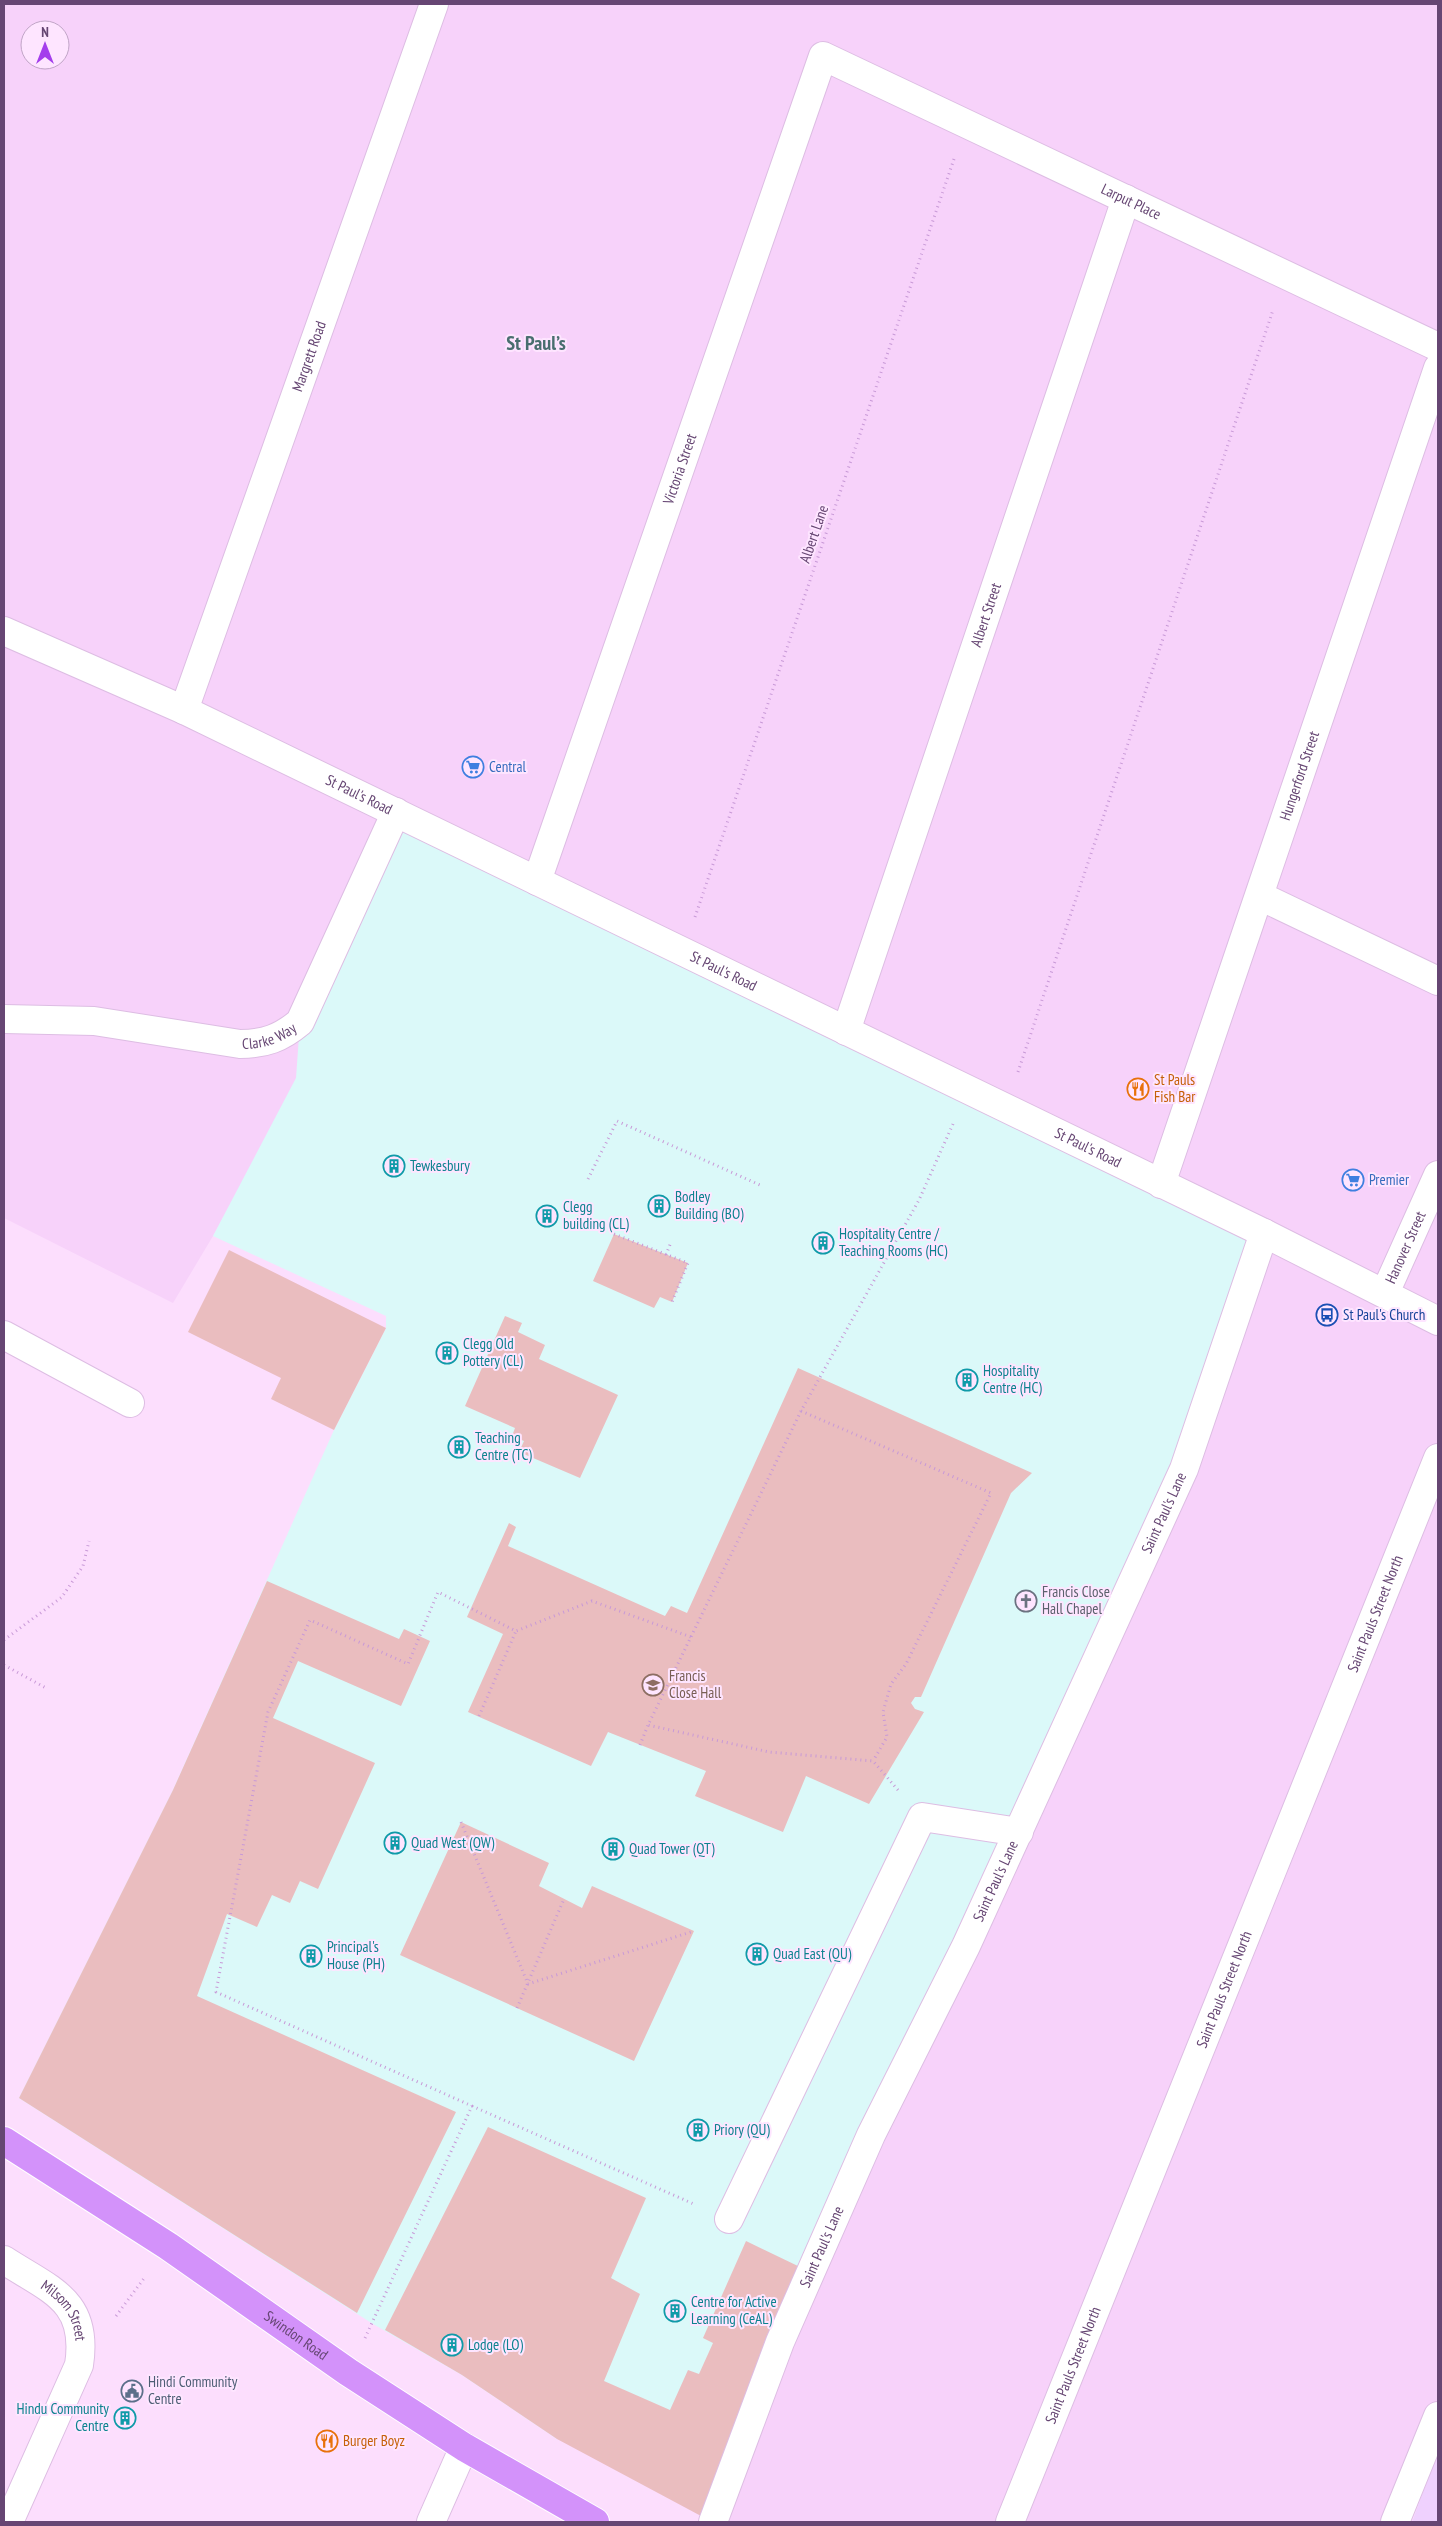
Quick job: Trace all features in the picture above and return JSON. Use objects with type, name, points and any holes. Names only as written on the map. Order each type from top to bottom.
[{"type":"highway","name":"Swindon Road","points":[[4,2141],[168,2246],[348,2372],[464,2447],[595,2522]]},
{"type":"street","name":"Margrett Road","points":[[184,710],[434,4]]},
{"type":"street","name":"Larput Place","points":[[823,56],[966,122],[1438,347]]},
{"type":"street","name":"Victoria Street","points":[[538,881],[823,56]]},
{"type":"street","name":"Albert Street","points":[[846,1031],[1126,199]]},
{"type":"street","name":"Hungerford Street","points":[[1161,1184],[1438,368]]},
{"type":"street","name":"St Paul's Road","points":[[4,631],[184,710],[396,812],[1264,1233],[1386,1293],[1438,1321]]},
{"type":"street","name":"Clarke Way","points":[[4,1019],[94,1021],[240,1044],[257,1044],[273,1040],[288,1033],[300,1022],[396,812]]},
{"type":"street","points":[[1260,896],[1438,981]]},
{"type":"street","name":"Hanover Street","points":[[1386,1293],[1438,1175]]},
{"type":"street","name":"Saint Paul's Lane","points":[[713,2522],[780,2342],[871,2135],[966,1946],[1184,1469],[1264,1233]]},
{"type":"street","points":[[4,1335],[130,1403]]},
{"type":"street","name":"Saint Pauls Street North","points":[[1010,2522],[1438,1458]]},
{"type":"street","points":[[729,2219],[922,1817],[1018,1832]]},
{"type":"street","name":"Milsom Street","points":[[4,2260],[66,2301],[76,2317],[82,2350],[79,2365],[9,2522]]},
{"type":"street","points":[[1395,2522],[1438,2416]]},
{"type":"street","points":[[431,2522],[464,2447]]},
{"type":"path","name":"Albert Lane","points":[[684,952],[966,122]]},
{"type":"path","points":[[1006,1108],[1285,274]]},
{"type":"path","points":[[640,1745],[801,1411],[919,1200],[968,1090]]},
{"type":"path","points":[[588,1179],[617,1121],[760,1185]]},
{"type":"path","points":[[614,1234],[688,1263],[672,1302]]},
{"type":"path","points":[[666,1255],[671,1242]]},
{"type":"path","points":[[801,1411],[991,1493],[906,1664],[891,1684],[883,1712],[887,1737],[873,1761]]},
{"type":"path","points":[[4,1640],[62,1597],[83,1566],[89,1541]]},
{"type":"path","points":[[516,1631],[438,1592],[408,1664],[310,1620],[268,1712],[216,1992],[729,2219]]},
{"type":"path","points":[[480,1716],[516,1631],[592,1601],[691,1637]]},
{"type":"path","points":[[4,1665],[46,1688]]},
{"type":"path","points":[[648,1725],[769,1752],[873,1761],[922,1817]]},
{"type":"path","points":[[461,1822],[528,1984]]},
{"type":"path","points":[[517,2008],[564,1899]]},
{"type":"path","points":[[528,1984],[694,1931]]},
{"type":"path","points":[[348,2372],[373,2324],[472,2106]]},
{"type":"path","points":[[115,2318],[168,2246]]},
{"type":"shaded area","points":[[4,4],[1438,4],[1438,2416],[1395,2522],[713,2522],[871,2135],[296,1088],[173,1303],[4,1218]]},
{"type":"shaded area","name":"Francis Close Hall","points":[[396,812],[1264,1233],[1184,1469],[730,2445],[557,2439],[462,2375],[373,2324],[19,2098],[173,1790],[334,1430],[386,1328],[386,1316],[213,1236],[296,1078],[300,1022]]},
{"type":"shaded area","points":[[614,1234],[688,1263],[672,1302],[660,1297],[654,1308],[593,1281]]},
{"type":"shaded area","points":[[229,1250],[386,1328],[334,1430],[271,1399],[281,1378],[188,1332]]},
{"type":"shaded area","points":[[505,1316],[522,1323],[518,1332],[545,1345],[539,1359],[618,1395],[580,1478],[519,1452],[524,1441],[512,1436],[515,1428],[465,1406]]},
{"type":"shaded area","points":[[798,1368],[1032,1473],[1011,1493],[921,1697],[915,1697],[911,1703],[915,1709],[924,1712],[869,1804],[806,1776],[783,1832],[695,1796],[706,1771],[608,1732],[591,1766],[468,1712],[503,1634],[467,1617],[509,1523],[516,1527],[508,1546],[665,1616],[671,1606],[687,1613]]},
{"type":"shaded area","points":[[267,1581],[399,1639],[404,1629],[430,1641],[401,1706],[298,1661],[273,1718],[375,1763],[318,1889],[300,1881],[290,1903],[272,1895],[257,1927],[227,1914],[197,1996],[456,2112],[357,2313],[19,2098],[173,1790]]},
{"type":"shaded area","points":[[461,1822],[549,1863],[539,1886],[582,1908],[592,1886],[694,1931],[634,2061],[400,1955]]},
{"type":"shaded area","points":[[488,2127],[646,2198],[611,2278],[640,2294],[604,2381],[670,2410],[688,2370],[699,2374],[713,2343],[703,2338],[746,2241],[800,2267],[701,2516],[557,2439],[462,2375],[385,2330]]},
{"type":"shaded area","points":[[1438,2452],[1438,2522],[1412,2522]]},
{"type":"place","name":"Central","points":[[473,767]]},
{"type":"place","name":"St Pauls Fish Bar","points":[[1138,1089]]},
{"type":"place","name":"Tewkesbury","points":[[394,1166]]},
{"type":"place","name":"Premier","points":[[1353,1180]]},
{"type":"place","name":"Bodley Building (BO)","points":[[659,1206]]},
{"type":"place","name":"Clegg building (CL)","points":[[547,1216]]},
{"type":"place","name":"Hospitality Centre / Teaching Rooms (HC)","points":[[823,1243]]},
{"type":"place","name":"St Paul's Church","points":[[1327,1315]]},
{"type":"place","name":"Clegg Old Pottery (CL)","points":[[447,1353]]},
{"type":"place","name":"Hospitality Centre (HC)","points":[[967,1380]]},
{"type":"place","name":"Teaching Centre (TC)","points":[[459,1447]]},
{"type":"place","name":"Francis Close Hall Chapel","points":[[1026,1601]]},
{"type":"place","name":"Francis Close Hall","points":[[653,1685]]},
{"type":"place","name":"Quad West (QW)","points":[[395,1843]]},
{"type":"place","name":"Quad Tower (QT)","points":[[613,1849]]},
{"type":"place","name":"Quad East (QU)","points":[[757,1954]]},
{"type":"place","name":"Principal's House (PH)","points":[[311,1956]]},
{"type":"place","name":"Priory (QU)","points":[[698,2130]]},
{"type":"place","name":"Centre for Active Learning (CeAL)","points":[[675,2311]]},
{"type":"place","name":"Lodge (LO)","points":[[452,2345]]},
{"type":"place","name":"Hindi Community Centre","points":[[132,2391]]},
{"type":"place","name":"Hindu Community Centre","points":[[125,2418]]},
{"type":"place","name":"Burger Boyz","points":[[327,2441]]},
{"type":"district","name":"St Paul’s","points":[[536,343]]}]
